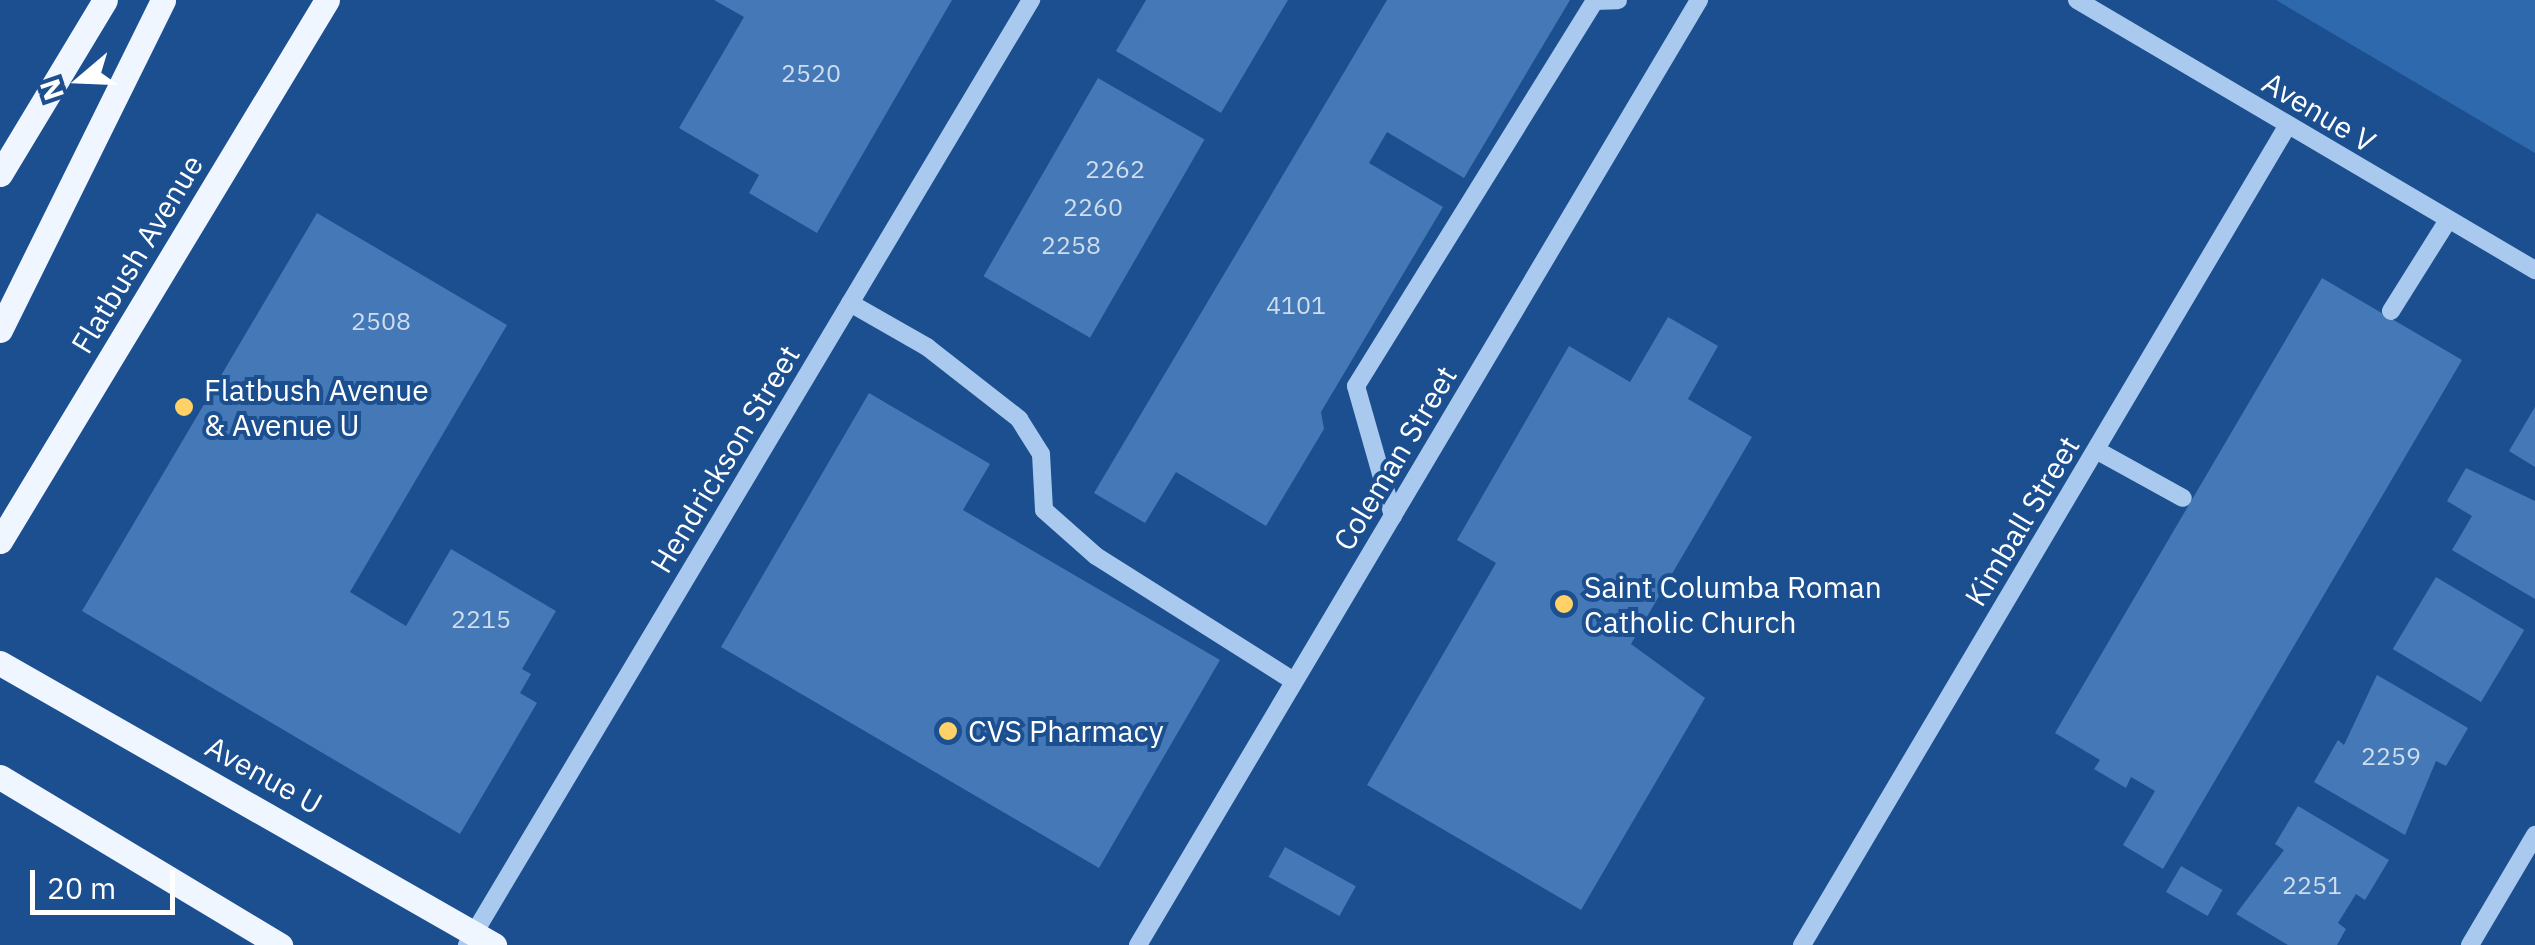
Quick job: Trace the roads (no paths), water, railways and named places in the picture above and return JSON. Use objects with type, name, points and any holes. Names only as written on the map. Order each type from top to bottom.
[{"type":"main road","points":[[0,174],[106,0]]},
{"type":"main road","points":[[0,330],[163,0]]},
{"type":"main road","name":"Flatbush Avenue","points":[[0,541],[327,0]]},
{"type":"main road","name":"Avenue U","points":[[0,663],[479,940]]},
{"type":"main road","points":[[0,777],[280,945]]},
{"type":"street","name":"Hendrickson Street","points":[[479,940],[1031,0]]},
{"type":"street","points":[[1393,516],[1356,386],[1596,1],[1618,0]]},
{"type":"street","name":"Coleman Street","points":[[1138,945],[1699,0]]},
{"type":"street","name":"Avenue V","points":[[2077,0],[2535,270]]},
{"type":"street","name":"Kimball Street","points":[[1802,945],[2288,126]]},
{"type":"street","points":[[2392,311],[2448,220]]},
{"type":"street","points":[[850,303],[927,347],[1019,419],[1041,454],[1044,510],[1096,556],[1294,682]]},
{"type":"street","points":[[2096,450],[2183,498]]},
{"type":"street","points":[[2470,945],[2535,836]]},
{"type":"place","name":"Flatbush Avenue & Avenue U","points":[[184,407]]},
{"type":"place","name":"Saint Columba Roman Catholic Church","points":[[1564,604]]},
{"type":"place","name":"CVS Pharmacy","points":[[948,731]]}]
